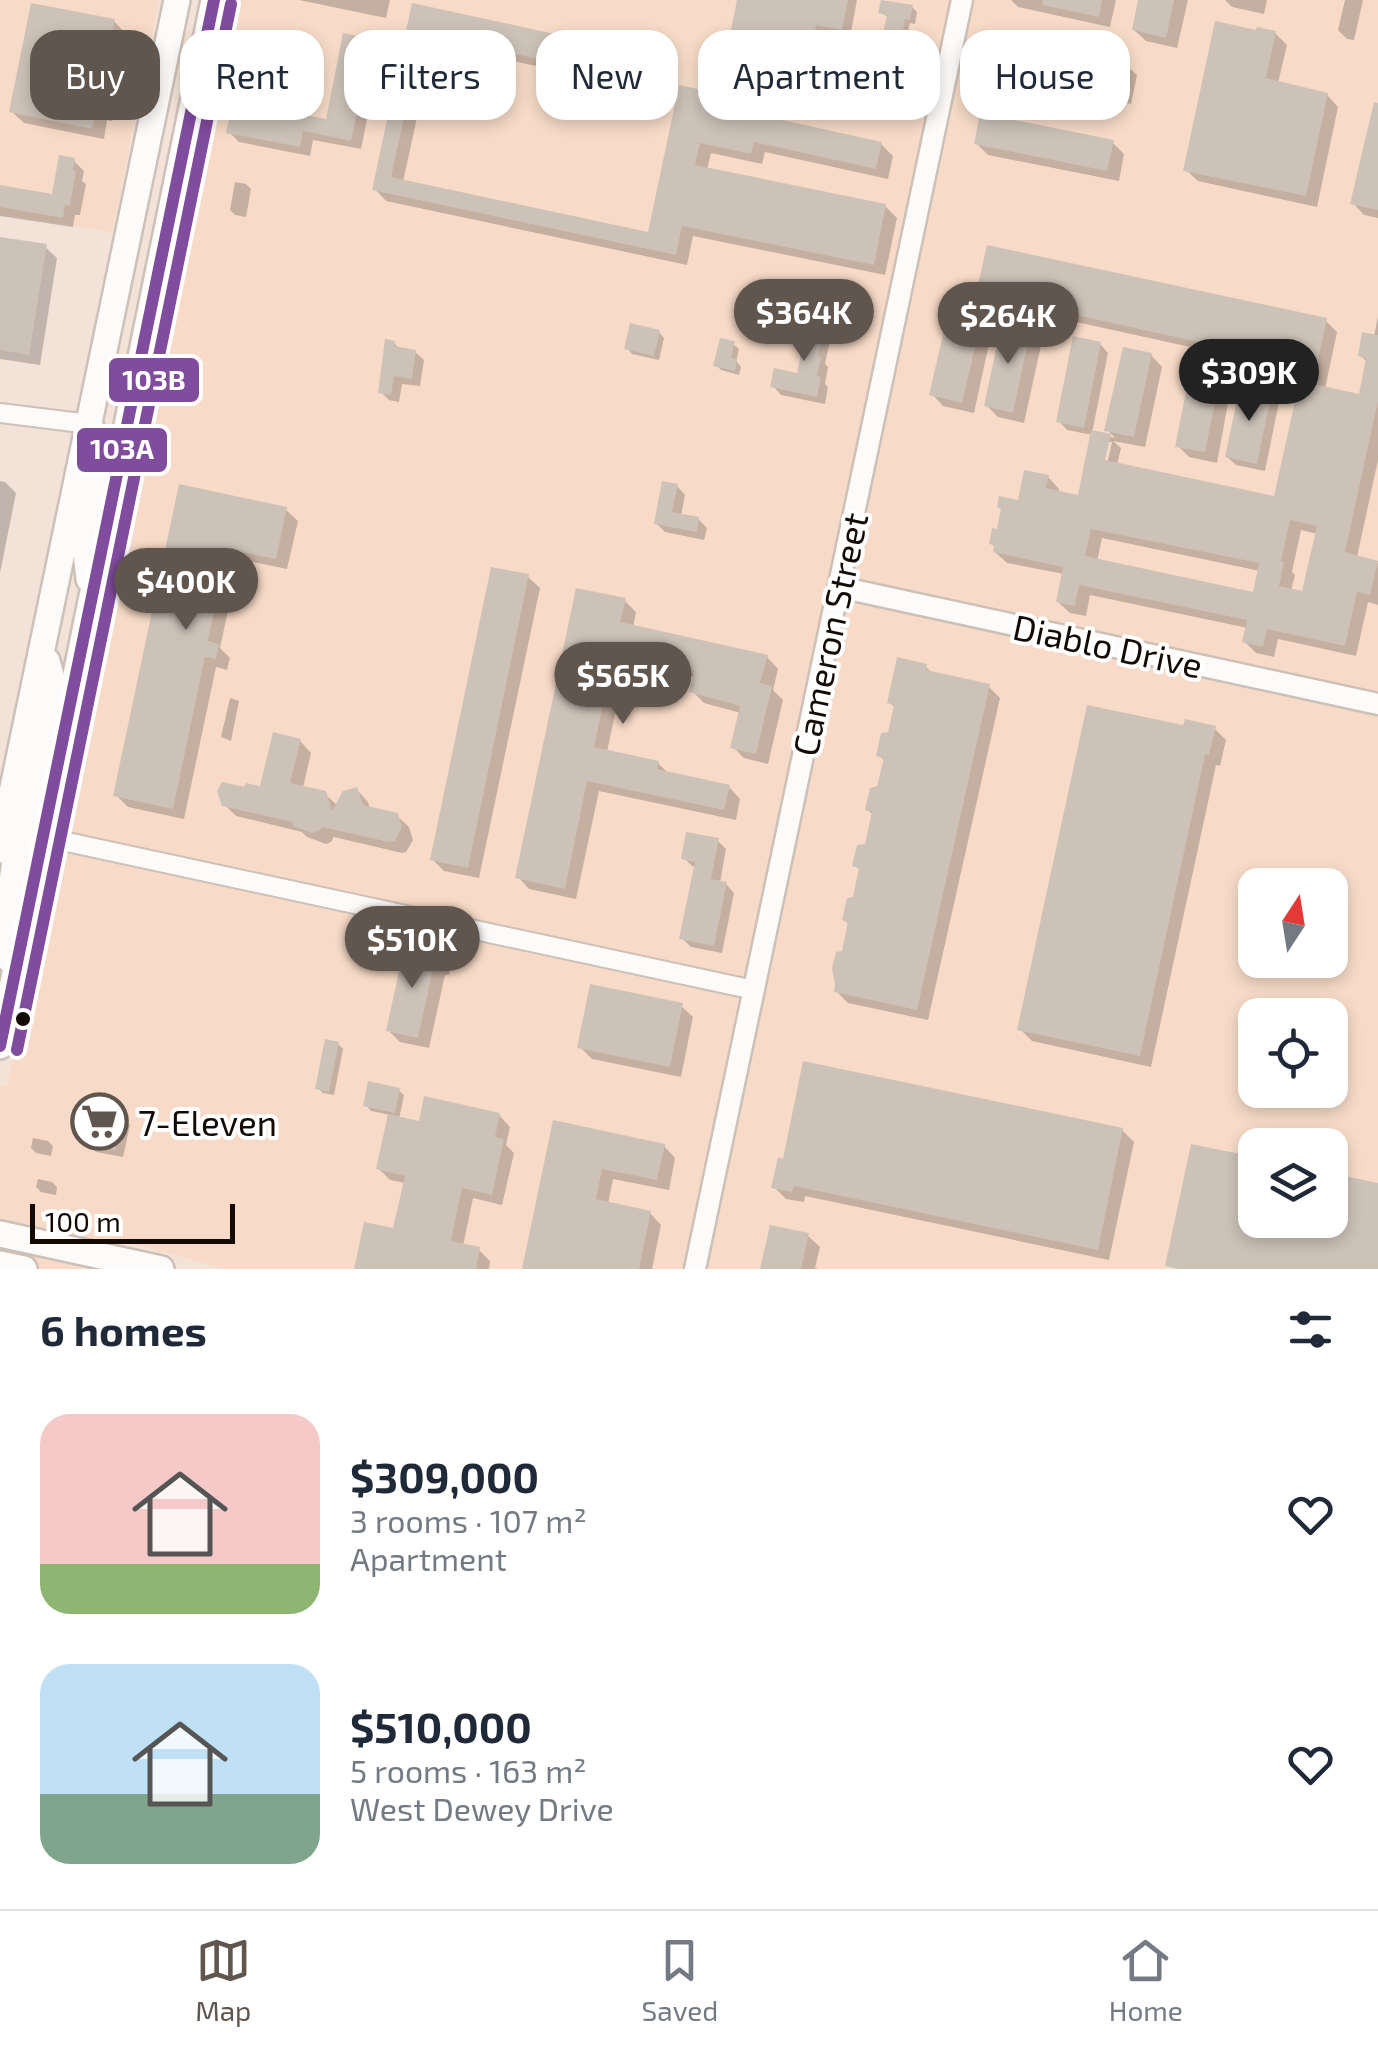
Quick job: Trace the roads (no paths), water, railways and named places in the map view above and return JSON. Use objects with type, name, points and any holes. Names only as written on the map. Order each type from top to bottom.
[{"type":"main road","points":[[0,850],[177,0]]},
{"type":"main road","points":[[0,1046],[214,0]]},
{"type":"main road","points":[[88,424],[102,450],[84,543],[92,602]]},
{"type":"main road","points":[[43,647],[53,682],[30,813],[44,837]]},
{"type":"main road","points":[[9,806],[20,828],[6,923],[13,985]]},
{"type":"main road","points":[[0,1234],[161,1269]]},
{"type":"main road","points":[[0,1264],[24,1269]]},
{"type":"street","name":"Cameron Street","points":[[696,1269],[962,0]]},
{"type":"street","points":[[0,413],[88,424]]},
{"type":"street","name":"Diablo Drive","points":[[839,587],[1378,704]]},
{"type":"street","points":[[44,837],[754,990]]},
{"type":"place","name":"7-Eleven","points":[[99,1122]]}]
